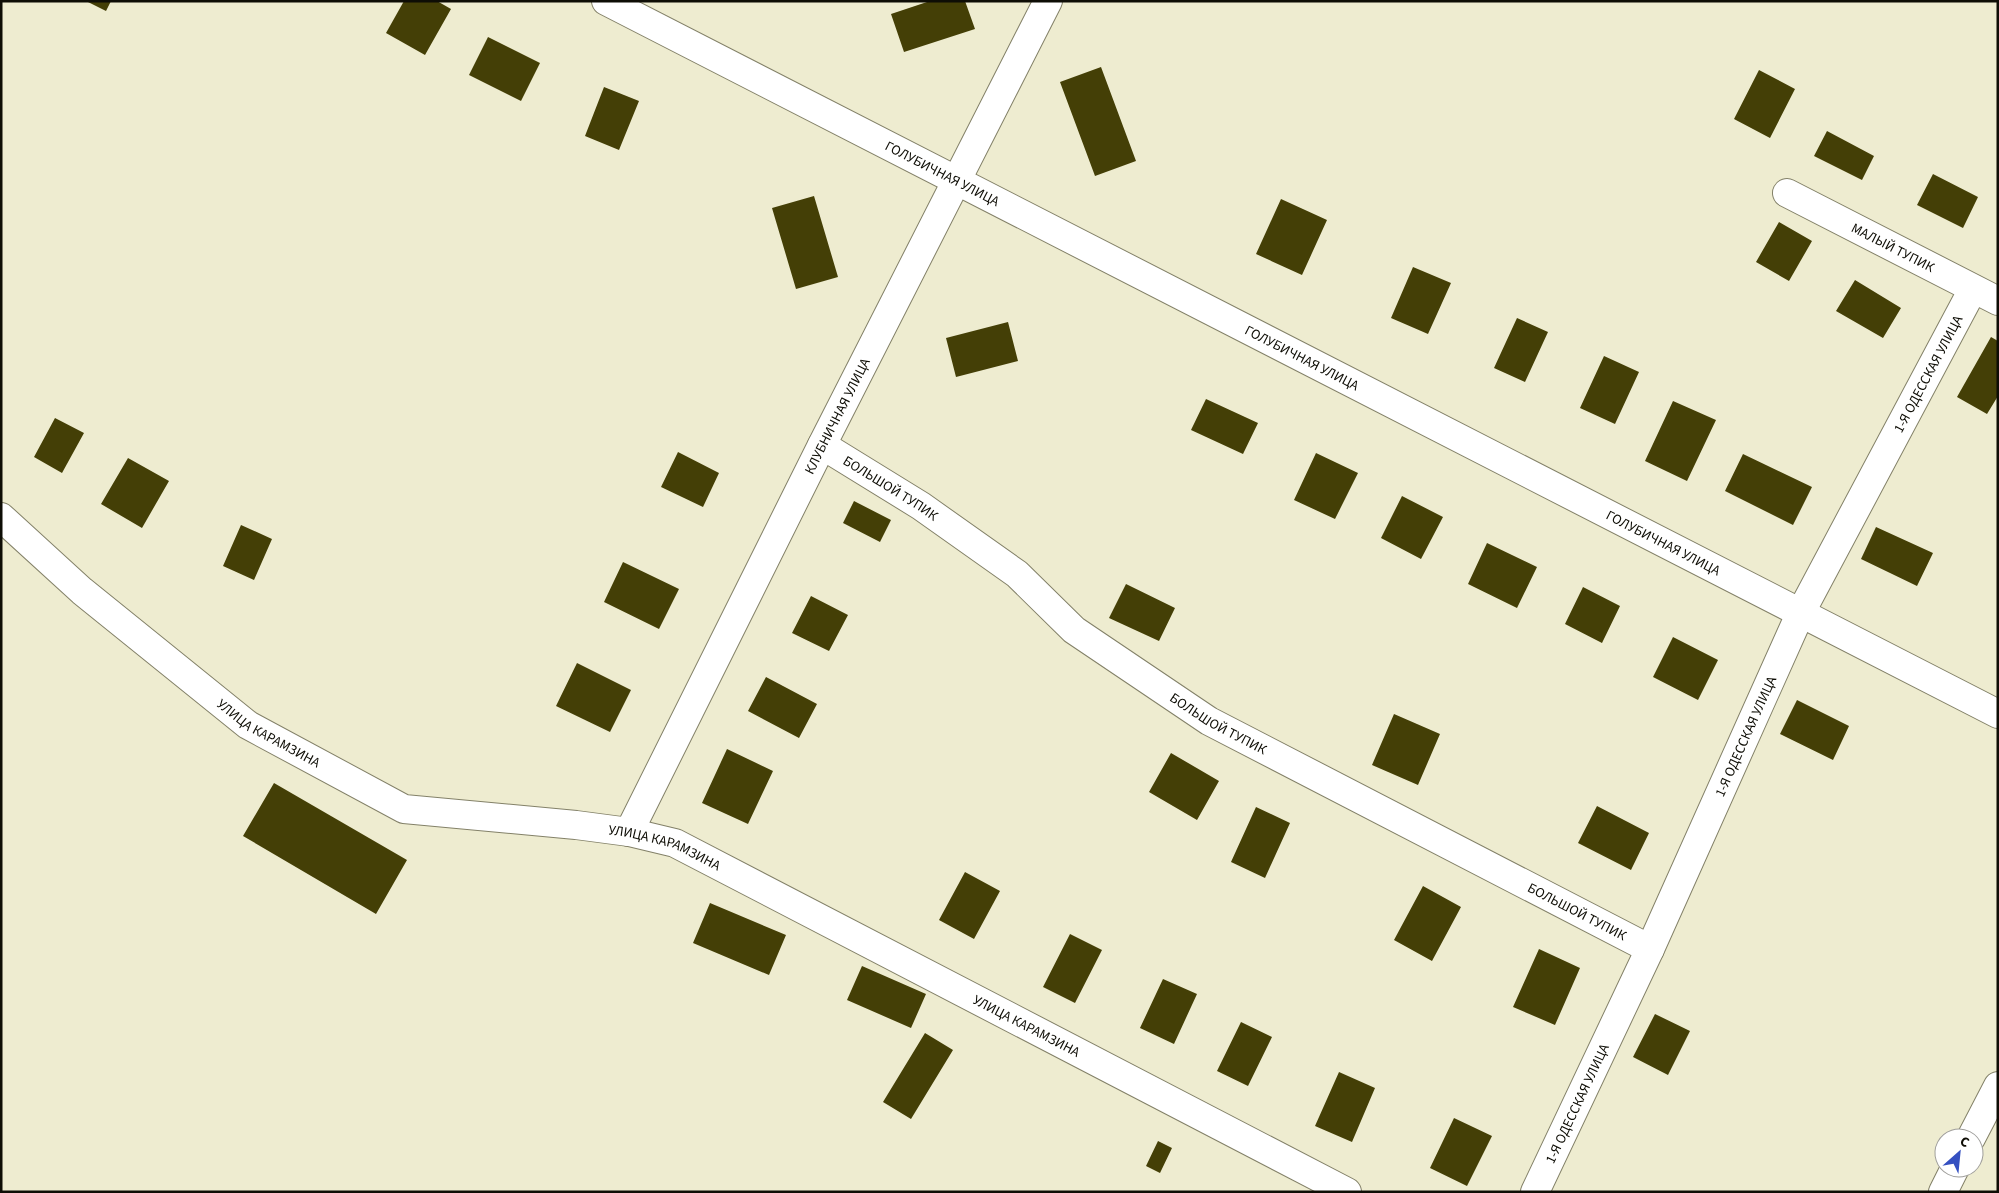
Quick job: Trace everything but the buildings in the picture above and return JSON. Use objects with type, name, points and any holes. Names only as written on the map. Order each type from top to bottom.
[{"type":"lane","name":"ГОЛУБИЧНАЯ УЛИЦА","points":[[606,1],[1998,714]]},
{"type":"lane","name":"КЛУБНИЧНАЯ УЛИЦА","points":[[629,832],[822,445],[1048,1]]},
{"type":"lane","name":"МАЛЫЙ ТУПИК","points":[[1787,193],[1998,301]]},
{"type":"lane","name":"1-Я ОДЕССКАЯ УЛИЦА","points":[[1534,1192],[1650,948],[1800,614],[1973,288]]},
{"type":"lane","name":"БОЛЬШОЙ ТУПИК","points":[[822,445],[921,506],[1017,574],[1074,630],[1208,721],[1650,948]]},
{"type":"lane","name":"УЛИЦА КАРАМЗИНА","points":[[1,517],[82,591],[248,725],[404,809],[576,825],[629,832],[675,843],[1347,1192]]},
{"type":"lane","points":[[1976,1128],[1998,1086]]},
{"type":"lane","points":[[1943,1192],[1950,1178]]}]
